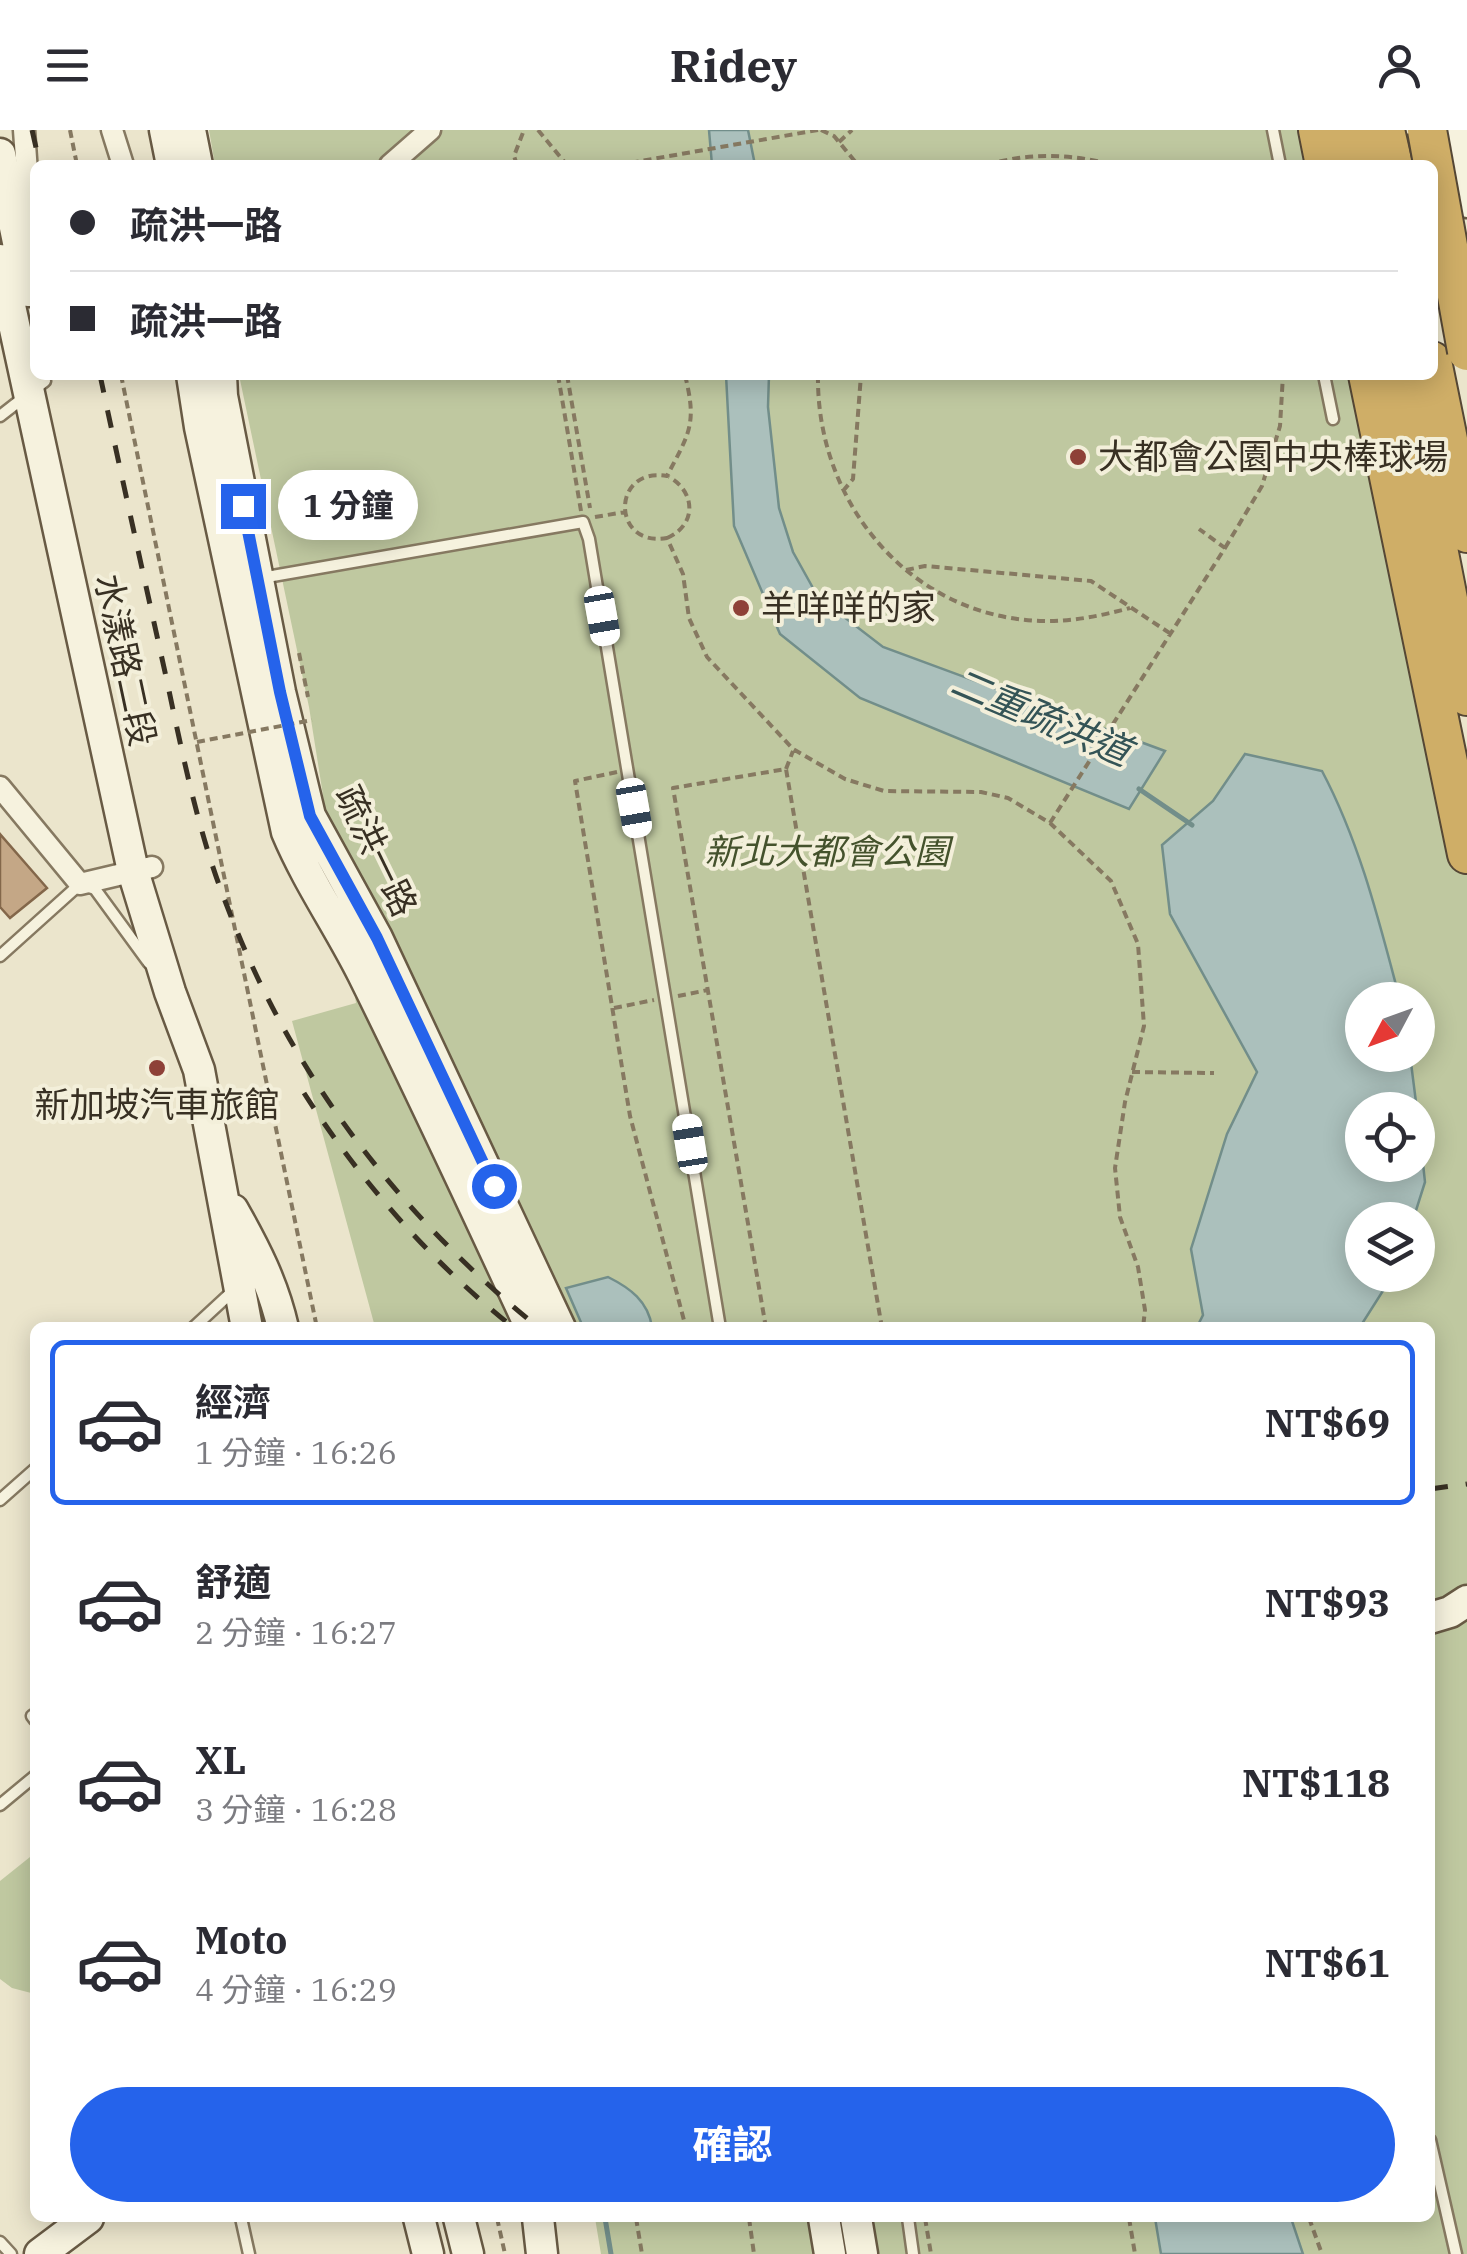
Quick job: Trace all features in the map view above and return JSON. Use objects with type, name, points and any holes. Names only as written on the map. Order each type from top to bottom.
[{"type":"highway","points":[[1318,130],[1324,160]]},
{"type":"highway","points":[[1348,130],[1355,160]]},
{"type":"highway","points":[[1363,130],[1369,160]]},
{"type":"highway","points":[[1386,130],[1392,160]]},
{"type":"highway","points":[[1427,130],[1431,160]]},
{"type":"highway","points":[[1438,205],[1459,349],[1467,533]]},
{"type":"highway","points":[[1369,380],[1467,854]]},
{"type":"highway","points":[[1404,380],[1431,684]]},
{"type":"highway","points":[[1405,380],[1467,696]]},
{"type":"street","points":[[24,130],[30,217]]},
{"type":"street","points":[[112,130],[121,160]]},
{"type":"street","points":[[165,130],[171,160]]},
{"type":"street","points":[[190,130],[196,160]]},
{"type":"street","points":[[396,160],[430,130]]},
{"type":"street","points":[[1410,130],[1417,160]]},
{"type":"street","points":[[1452,130],[1467,202]]},
{"type":"street","points":[[0,154],[30,303]]},
{"type":"street","points":[[1438,258],[1459,349]]},
{"type":"street","name":"水漾路二段","points":[[0,260],[30,355]]},
{"type":"street","name":"疏洪一路","points":[[193,380],[287,832],[406,1059],[528,1322]]},
{"type":"street","name":"疏洪一路","points":[[221,380],[280,692],[310,816],[377,938],[557,1322]]},
{"type":"street","name":"水漾路二段","points":[[39,383],[170,992],[199,1070],[245,1322]]},
{"type":"street","points":[[0,788],[80,884],[142,869]]},
{"type":"street","name":"水漾路二段","points":[[142,869],[202,1044],[199,1070]]},
{"type":"street","points":[[221,1190],[258,1254],[275,1294],[281,1322]]},
{"type":"street","points":[[1435,1616],[1467,1601]]},
{"type":"street","points":[[40,2254],[83,2222]]},
{"type":"street","points":[[420,2222],[428,2254]]},
{"type":"street","points":[[460,2222],[468,2254]]},
{"type":"street","points":[[538,2222],[542,2254]]},
{"type":"street","points":[[825,2222],[830,2254]]},
{"type":"street","points":[[857,2222],[862,2254]]},
{"type":"lane","points":[[1273,130],[1279,160]]},
{"type":"lane","points":[[1325,380],[1333,419]]},
{"type":"lane","points":[[0,416],[39,383]]},
{"type":"lane","points":[[257,578],[583,522],[719,1322]]},
{"type":"lane","points":[[0,956],[80,884],[95,889],[170,992]]},
{"type":"lane","points":[[199,1322],[239,1286]]},
{"type":"lane","points":[[0,1500],[30,1473]]},
{"type":"lane","points":[[0,1805],[30,1780]]},
{"type":"lane","points":[[1435,2162],[1456,2254]]},
{"type":"lane","points":[[242,2222],[249,2254]]},
{"type":"lane","points":[[909,2222],[913,2254]]},
{"type":"lane","points":[[0,2242],[11,2254]]},
{"type":"path","points":[[70,130],[76,160]]},
{"type":"path","points":[[515,160],[524,130]]},
{"type":"path","points":[[538,130],[563,160]]},
{"type":"path","points":[[648,160],[820,130],[839,142],[854,160]]},
{"type":"path","points":[[839,142],[852,130]]},
{"type":"path","points":[[1003,160],[1080,156],[1096,160]]},
{"type":"path","points":[[122,380],[316,1322]]},
{"type":"path","points":[[559,380],[583,522]]},
{"type":"path","points":[[568,380],[591,518],[625,512]]},
{"type":"path","points":[[667,476],[688,437],[693,406],[686,380]]},
{"type":"path","points":[[818,380],[818,408],[828,459],[843,491],[877,542],[906,570],[949,598],[990,614],[1037,621],[1084,620],[1130,608]]},
{"type":"path","points":[[843,491],[853,479],[861,380]]},
{"type":"path","points":[[1050,823],[1262,486],[1280,426],[1283,380]]},
{"type":"path","points":[[648,476],[667,476],[682,486],[690,502],[682,528],[667,538],[640,535],[625,512],[632,486],[648,476]]},
{"type":"path","points":[[1199,529],[1226,548]]},
{"type":"path","points":[[667,538],[682,574],[690,618],[707,658],[794,749],[845,780],[884,790],[980,792],[1008,798],[1050,823],[1111,881],[1138,944],[1144,1026],[1115,1168],[1120,1216],[1138,1267],[1144,1322]]},
{"type":"path","points":[[906,570],[925,566],[1091,581],[1171,634]]},
{"type":"path","points":[[300,652],[309,704]]},
{"type":"path","points":[[196,742],[312,720]]},
{"type":"path","points":[[794,749],[786,770],[881,1322]]},
{"type":"path","points":[[628,770],[575,780],[630,1116],[684,1322]]},
{"type":"path","points":[[765,1322],[673,788],[786,770]]},
{"type":"path","points":[[1132,1072],[1214,1073]]},
{"type":"path","points":[[498,2222],[505,2254]]},
{"type":"path","points":[[637,2222],[642,2254]]},
{"type":"path","points":[[750,2222],[754,2254]]},
{"type":"path","points":[[925,2222],[931,2254]]},
{"type":"path","points":[[1130,2222],[1135,2254]]},
{"type":"path","points":[[1310,2222],[1322,2254]]},
{"type":"green space","points":[[209,130],[1310,130],[1319,160],[214,160]]},
{"type":"green space","name":"新北大都會公園","points":[[240,380],[1379,380],[1467,829],[1467,2254],[601,2254],[596,2222],[1435,2222],[1435,1322],[374,1322],[292,1021],[356,1003],[309,707]]},
{"type":"green space","points":[[30,1857],[30,1993],[12,1988],[0,1979],[0,1881]]},
{"type":"water","points":[[709,130],[748,130],[754,160],[712,160]]},
{"type":"water","points":[[726,380],[769,380],[779,508],[793,552],[818,597],[883,647],[1165,751],[1129,809],[860,698],[780,634],[734,526]]},
{"type":"water","points":[[1245,754],[1322,771],[1335,798],[1358,854],[1395,982],[1345,982],[1345,1072],[1412,1072],[1415,1092],[1345,1092],[1345,1182],[1425,1182],[1419,1202],[1345,1202],[1345,1292],[1382,1292],[1363,1322],[1200,1322],[1203,1315],[1191,1249],[1227,1134],[1257,1072],[1170,914],[1162,845],[1213,801]]},
{"type":"water","points":[[608,1277],[637,1296],[651,1322],[581,1322],[566,1288]]},
{"type":"water","points":[[1156,2222],[1292,2222],[1303,2254],[1161,2254]]},
{"type":"building","points":[[0,834],[47,888],[10,918],[0,907]]},
{"type":"waterway","name":"二重疏洪道","points":[[1139,789],[1192,825]]},
{"type":"waterway","points":[[606,2222],[611,2254]]},
{"type":"railway","points":[[32,130],[39,160]]},
{"type":"railway","points":[[101,380],[191,790],[216,877],[253,968],[283,1027],[354,1138],[440,1238],[532,1322]]},
{"type":"railway","points":[[304,1093],[349,1158],[399,1219],[454,1276],[507,1322]]},
{"type":"railway","points":[[1435,1488],[1467,1484]]},
{"type":"place","name":"大都會公園中央棒球場","points":[[1078,457]]},
{"type":"place","name":"羊咩咩的家","points":[[741,608]]},
{"type":"place","name":"新加坡汽車旅館","points":[[157,1068]]},
{"type":"route","points":[[243,506],[280,692],[310,816],[377,938],[494,1186]]}]
